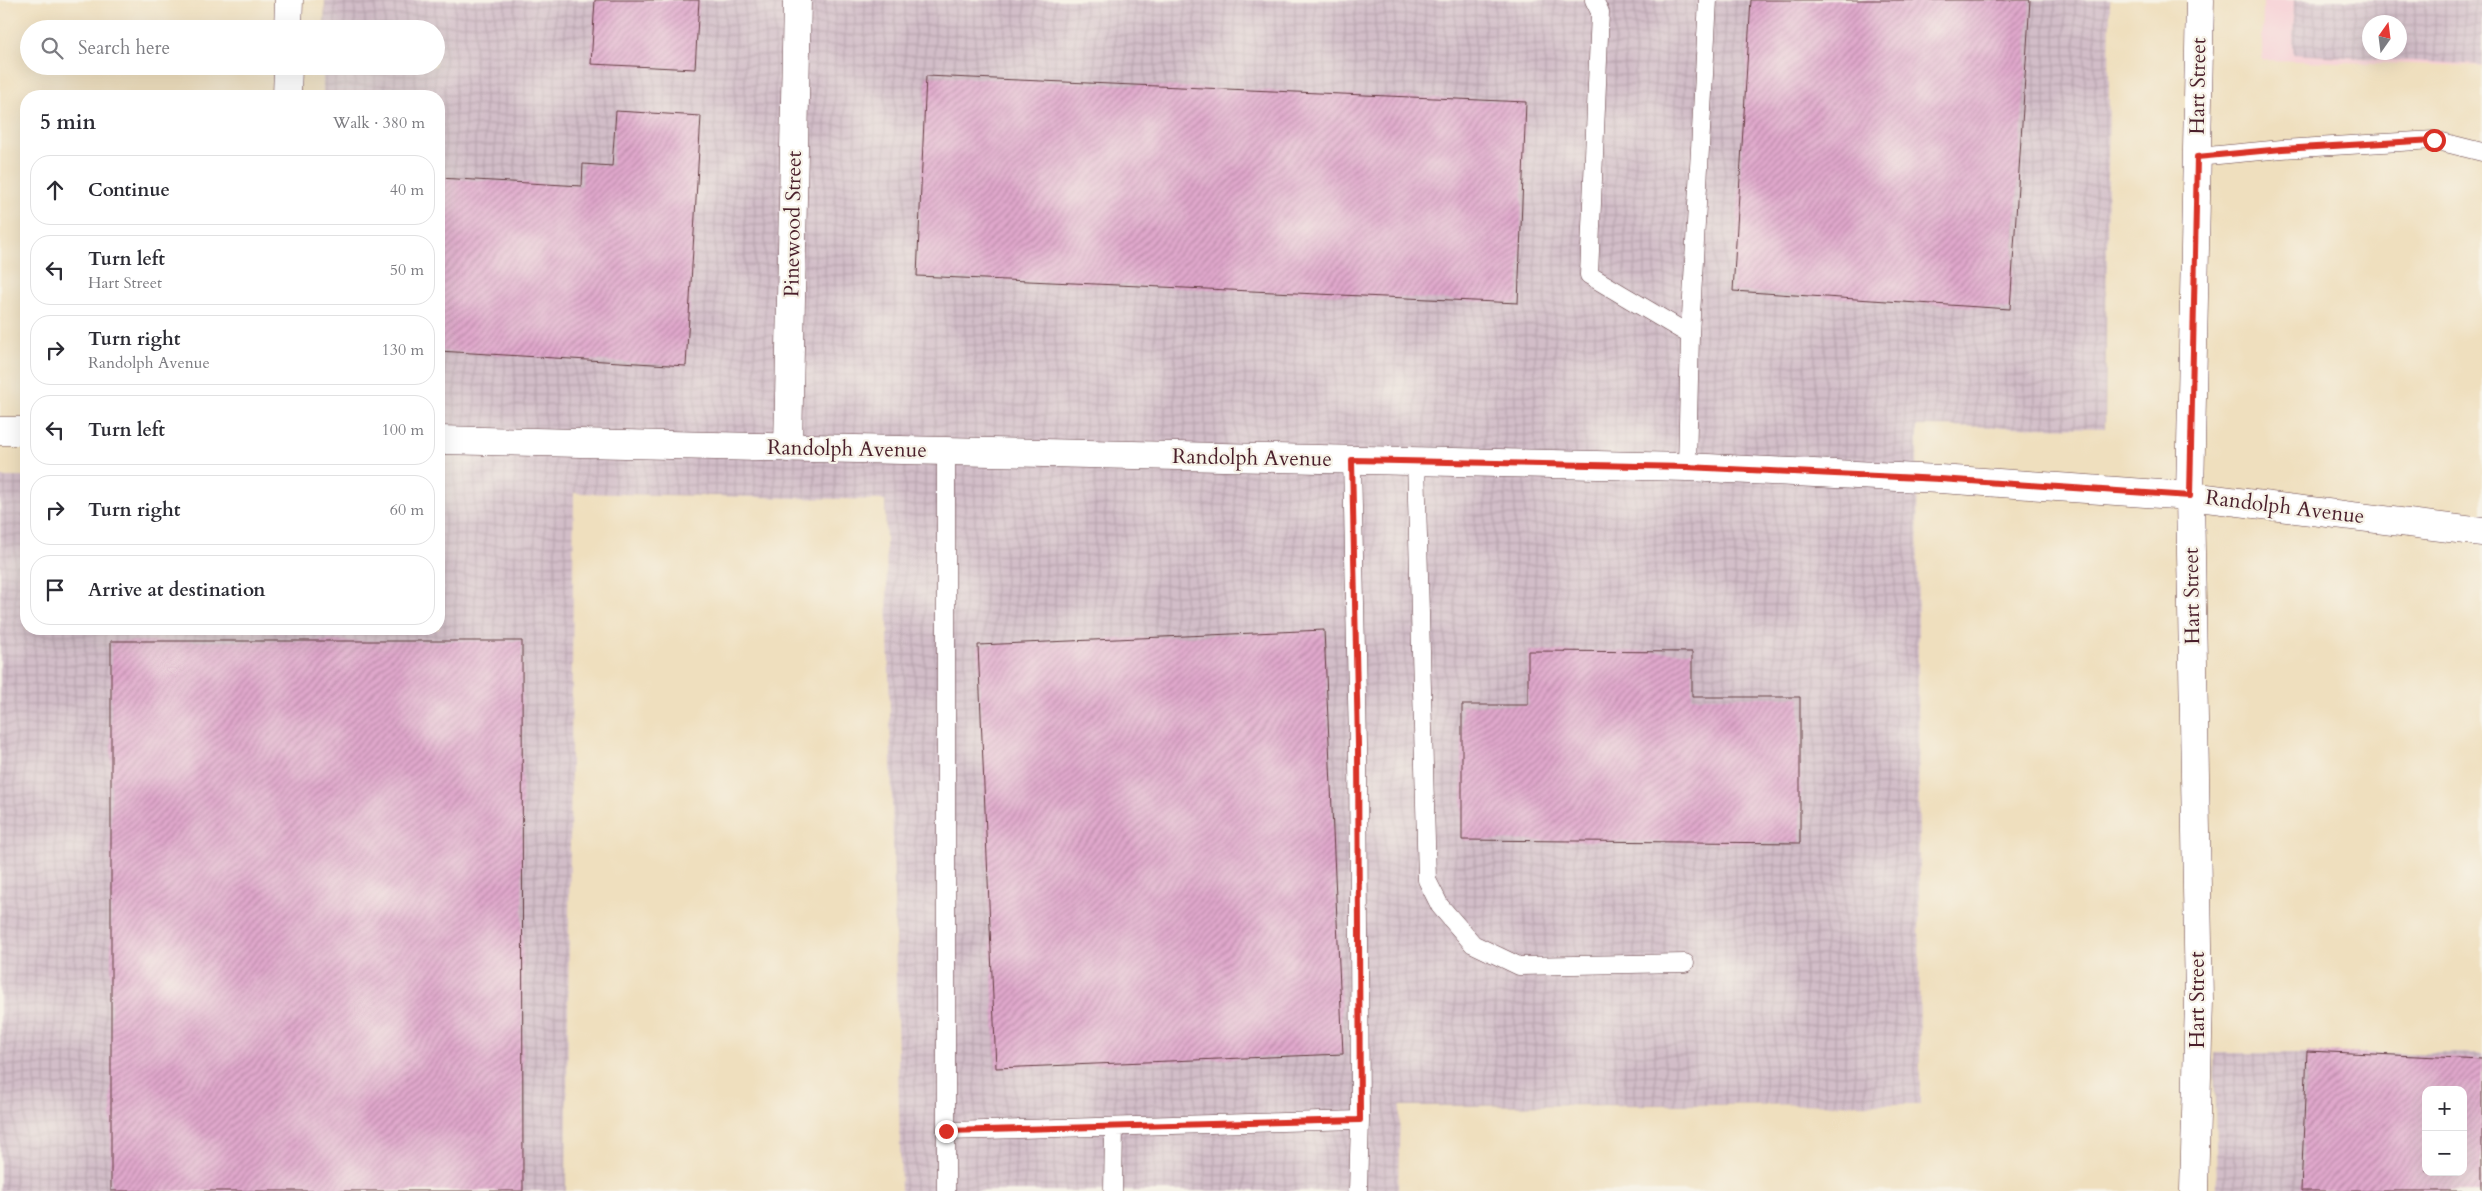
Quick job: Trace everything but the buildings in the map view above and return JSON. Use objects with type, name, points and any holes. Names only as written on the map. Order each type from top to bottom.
[{"type":"main road","points":[[288,20],[289,0]]},
{"type":"main road","name":"Pinewood Street","points":[[788,448],[797,0]]},
{"type":"main road","name":"Hart Street","points":[[2194,1191],[2199,1000],[2190,496],[2200,0]]},
{"type":"main road","points":[[287,90],[288,75]]},
{"type":"main road","points":[[0,430],[20,431]]},
{"type":"main road","name":"Randolph Avenue","points":[[445,440],[1687,467],[1940,479],[2190,496],[2482,532]]},
{"type":"lane","points":[[1594,0],[1600,12],[1590,275],[1690,334]]},
{"type":"lane","points":[[1687,467],[1690,334],[1708,0]]},
{"type":"lane","points":[[2197,157],[2282,149],[2434,140],[2482,152]]},
{"type":"lane","points":[[946,451],[946,1191]]},
{"type":"lane","points":[[1352,460],[1358,745],[1360,1120],[1358,1191]]},
{"type":"lane","points":[[1416,461],[1428,880],[1440,906],[1473,944],[1519,966],[1685,963]]},
{"type":"lane","points":[[946,1131],[1360,1120]]},
{"type":"lane","points":[[1113,1191],[1114,1127]]},
{"type":"shaded area","points":[[325,0],[2110,0],[2105,428],[1917,426],[1920,1104],[1400,1106],[1398,1191],[901,1191],[885,500],[574,493],[566,1191],[0,1191],[0,477],[20,477],[20,635],[445,635],[445,90],[323,90],[323,75],[445,75],[445,20],[324,20]]},
{"type":"shaded area","points":[[2263,0],[2482,0],[2482,66],[2262,60]]},
{"type":"shaded area","points":[[2294,0],[2482,0],[2482,65],[2396,60],[2407,60],[2407,15],[2362,15],[2362,58],[2293,54]]},
{"type":"shaded area","points":[[2214,1053],[2482,1053],[2482,1191],[2217,1191]]},
{"type":"route","points":[[946,1131],[1360,1120],[1358,745],[1352,460],[1687,467],[1940,479],[2190,496],[2197,157],[2282,149],[2434,140]]}]
